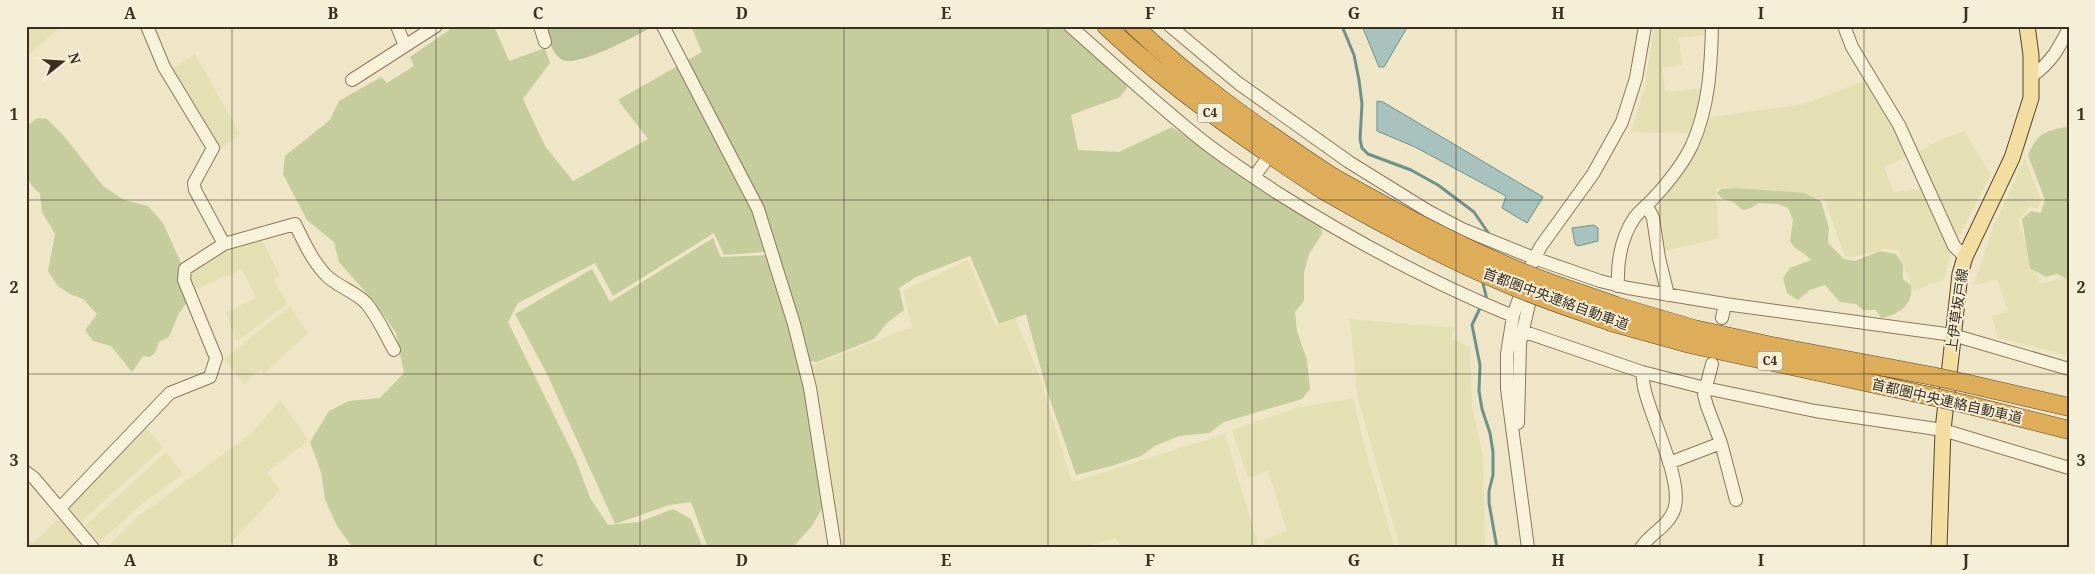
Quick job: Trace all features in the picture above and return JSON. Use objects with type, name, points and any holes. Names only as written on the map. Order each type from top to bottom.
[{"type":"highway","name":"首都圏中央連絡自動車道","points":[[1106,26],[1193,101],[1250,142],[1327,183],[1613,314],[1690,344],[1930,396],[2069,430]]},
{"type":"highway","name":"首都圏中央連絡自動車道","points":[[1134,26],[1204,85],[1327,183]]},
{"type":"highway","name":"首都圏中央連絡自動車道","points":[[1613,314],[1932,376],[2069,407]]},
{"type":"main road","name":"上伊草坂戸線","points":[[1938,548],[1943,430],[1960,274],[1965,257],[2012,158],[2031,98],[2032,76],[2027,26]]},
{"type":"street","points":[[147,26],[164,67],[213,148],[194,183],[195,190],[224,244]]},
{"type":"street","points":[[397,26],[405,46]]},
{"type":"street","points":[[352,80],[436,26]]},
{"type":"street","points":[[540,26],[545,42]]},
{"type":"street","points":[[663,26],[758,209],[794,324],[810,388],[835,548]]},
{"type":"street","points":[[1070,26],[1194,134],[1254,177],[1328,225],[1368,248],[1414,272],[1514,316]]},
{"type":"street","points":[[1170,26],[1288,127],[1350,162],[1428,211],[1484,238],[1538,260],[1600,282],[1618,286],[1725,304],[1953,335],[2069,369]]},
{"type":"street","points":[[1528,548],[1506,377],[1507,354],[1514,316],[1538,260],[1571,205],[1601,162],[1622,122],[1636,78],[1645,26]]},
{"type":"street","points":[[1618,286],[1617,268],[1622,244],[1636,215],[1647,206],[1678,169],[1692,145],[1710,85],[1712,26]]},
{"type":"street","points":[[1844,26],[1852,47],[1899,125],[1954,246],[1965,257]]},
{"type":"street","points":[[2032,76],[2044,68],[2055,55],[2069,28]]},
{"type":"street","points":[[1254,177],[1264,163]]},
{"type":"street","points":[[1647,206],[1653,218],[1659,258],[1668,295]]},
{"type":"street","points":[[60,508],[170,393],[210,376],[216,358],[184,280],[185,269],[224,244],[295,224],[310,254],[326,276],[343,289],[364,301],[394,350]]},
{"type":"street","points":[[1523,502],[1518,394],[1522,331],[1538,260]]},
{"type":"street","points":[[1722,318],[1725,304]]},
{"type":"street","points":[[1522,331],[1642,372],[1705,388],[1815,411],[1943,430],[2069,468]]},
{"type":"street","points":[[1712,364],[1705,388],[1707,406],[1721,443],[1736,500]]},
{"type":"street","points":[[1642,372],[1645,391],[1677,492],[1674,511],[1668,520],[1644,542],[1642,548]]},
{"type":"street","points":[[1669,463],[1721,443]]},
{"type":"street","points":[[26,472],[34,478],[93,548]]},
{"type":"shaded area","points":[[26,26],[63,26],[28,55],[26,53]]},
{"type":"shaded area","points":[[1654,26],[1707,26],[1706,35],[1679,38],[1682,65],[1663,68],[1665,92],[1703,88],[1702,98],[1689,133],[1631,132],[1644,91]]},
{"type":"shaded area","points":[[195,54],[240,134],[221,149],[216,148],[170,70]]},
{"type":"shaded area","points":[[1861,82],[1866,83],[1882,108],[1906,157],[1884,167],[1894,192],[1921,189],[1951,254],[1944,279],[1914,291],[1898,250],[1884,249],[1856,257],[1845,256],[1824,199],[1770,190],[1716,188],[1719,238],[1665,251],[1661,250],[1657,209],[1680,175],[1709,117],[1805,104]]},
{"type":"shaded area","points":[[1964,131],[1991,174],[1958,238],[1934,190],[1919,151],[1942,139]]},
{"type":"shaded area","points":[[2025,158],[2041,200],[2038,209],[2030,206],[2018,221],[2040,283],[2069,278],[2069,356],[1998,338],[1992,316],[2008,311],[1997,280],[1974,285],[1994,225]]},
{"type":"shaded area","points":[[258,238],[262,240],[280,276],[274,280],[288,304],[237,341],[226,313],[256,298],[242,269],[192,291],[187,271],[228,245]]},
{"type":"shaded area","points":[[968,260],[996,327],[1015,318],[1039,374],[1072,482],[1225,434],[1259,548],[1123,548],[1115,538],[1092,545],[1092,548],[841,548],[808,367],[912,327],[903,291]]},
{"type":"shaded area","points":[[290,306],[308,333],[264,374],[261,369],[244,384],[224,359]]},
{"type":"shaded area","points":[[1350,319],[1455,328],[1452,339],[1470,347],[1472,406],[1483,455],[1485,548],[1400,548],[1357,395]]},
{"type":"shaded area","points":[[1353,398],[1366,452],[1395,548],[1266,548],[1263,540],[1287,531],[1268,471],[1248,478],[1232,430],[1296,408]]},
{"type":"shaded area","points":[[280,400],[308,439],[303,445],[267,472],[280,490],[226,548],[106,548],[140,515],[252,433]]},
{"type":"shaded area","points":[[146,427],[163,448],[81,522],[69,507]]},
{"type":"shaded area","points":[[166,452],[183,474],[142,504],[100,542],[85,526]]},
{"type":"shaded area","points":[[58,519],[84,548],[26,548],[26,537],[33,543]]},
{"type":"green space","points":[[455,26],[494,26],[509,61],[545,48],[550,63],[523,99],[545,146],[573,181],[648,139],[618,100],[702,52],[691,26],[1062,26],[1128,86],[1120,97],[1071,115],[1078,150],[1119,152],[1172,127],[1321,227],[1322,234],[1309,254],[1304,273],[1304,301],[1295,312],[1297,331],[1307,360],[1310,389],[1302,399],[1224,422],[1209,433],[1179,436],[1155,446],[1141,456],[1076,475],[1046,388],[1026,314],[999,324],[970,256],[916,277],[899,288],[904,310],[887,323],[874,339],[817,362],[810,361],[806,354],[777,251],[724,255],[714,233],[613,296],[595,263],[518,303],[508,322],[576,460],[590,498],[608,525],[639,522],[673,509],[691,519],[703,548],[353,548],[337,526],[325,499],[321,472],[310,442],[329,411],[349,401],[380,398],[404,373],[396,333],[376,304],[339,262],[334,242],[307,220],[283,174],[285,156],[330,120],[339,101],[381,77],[387,83],[414,66],[410,57]]},
{"type":"green space","points":[[544,26],[654,26],[594,55],[571,61],[559,58],[551,45]]},
{"type":"green space","points":[[37,118],[47,119],[64,136],[103,186],[124,200],[148,206],[163,223],[181,263],[181,283],[188,301],[179,313],[169,337],[159,342],[155,353],[150,357],[143,356],[132,372],[111,346],[93,341],[85,330],[97,314],[83,299],[70,294],[58,286],[48,271],[55,234],[42,212],[40,193],[29,180],[25,163],[26,127]]},
{"type":"green space","points":[[2066,127],[2069,129],[2069,280],[2057,274],[2046,277],[2030,268],[2022,219],[2031,211],[2041,213],[2045,200],[2028,155],[2038,138],[2046,132]]},
{"type":"green space","points":[[1736,188],[1804,193],[1821,201],[1829,228],[1828,243],[1844,259],[1855,261],[1880,251],[1896,254],[1903,264],[1903,279],[1911,285],[1910,298],[1904,308],[1899,312],[1881,318],[1876,310],[1863,310],[1856,304],[1840,302],[1825,285],[1810,290],[1798,300],[1787,293],[1783,278],[1790,268],[1811,260],[1790,241],[1793,220],[1788,208],[1778,204],[1758,203],[1751,208],[1743,210],[1733,202],[1723,199],[1717,193],[1721,189]]},
{"type":"green space","points":[[713,238],[721,257],[767,255],[803,378],[823,507],[812,526],[792,548],[708,548],[691,502],[669,505],[615,524],[547,374],[515,314],[592,269],[610,302]]},
{"type":"water","points":[[1362,26],[1408,26],[1384,67],[1379,67]]},
{"type":"water","points":[[1377,101],[1383,102],[1543,197],[1527,223],[1502,208],[1506,196],[1415,147],[1377,131]]},
{"type":"water","points":[[1594,225],[1598,228],[1598,241],[1578,246],[1575,244],[1572,228]]},
{"type":"waterway","points":[[1342,26],[1354,55],[1359,80],[1362,104],[1360,139],[1362,148],[1368,154],[1411,170],[1438,185],[1474,212],[1489,234]]},
{"type":"waterway","points":[[1482,279],[1487,300]]},
{"type":"waterway","points":[[1481,306],[1472,325],[1480,365],[1479,391],[1493,452],[1493,475],[1489,491],[1489,503],[1497,548]]}]
